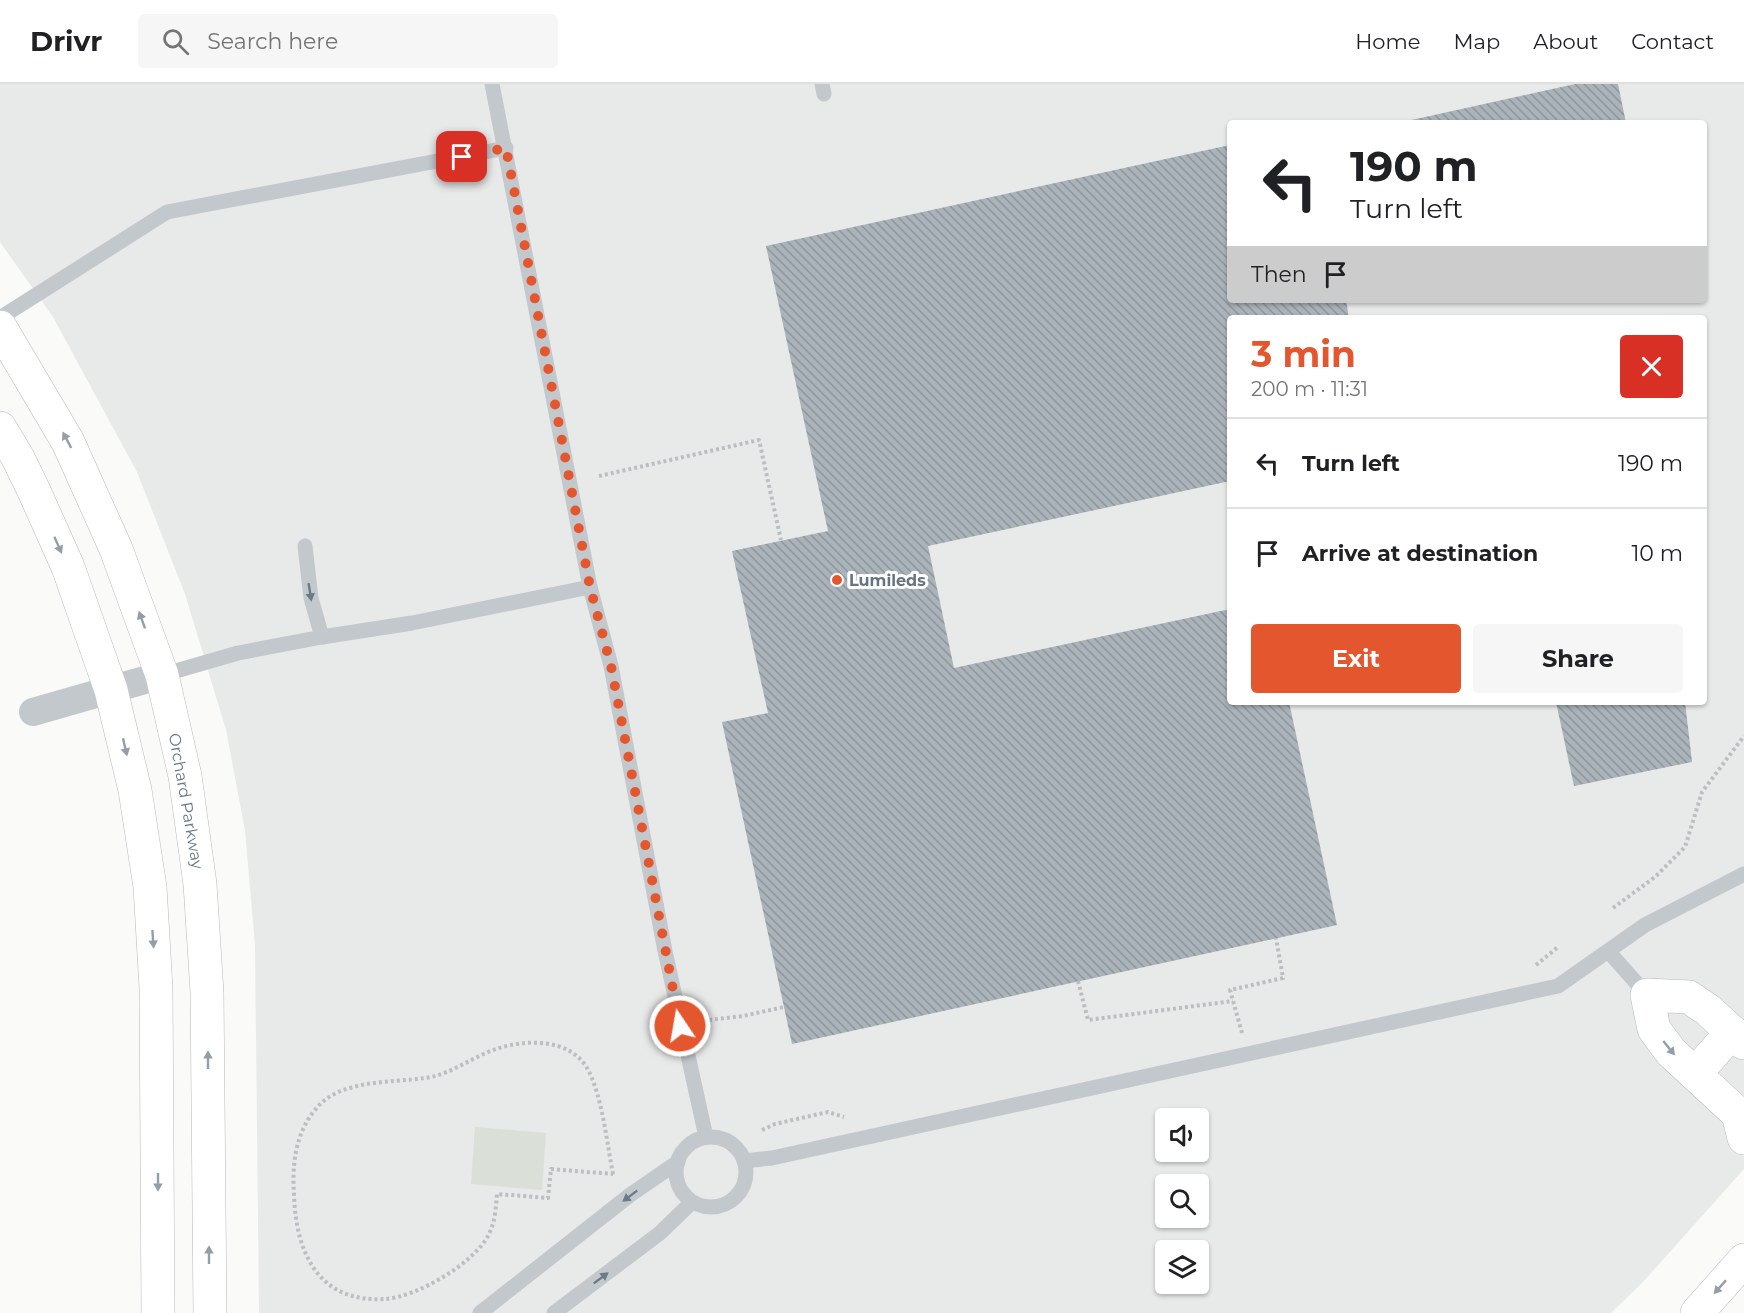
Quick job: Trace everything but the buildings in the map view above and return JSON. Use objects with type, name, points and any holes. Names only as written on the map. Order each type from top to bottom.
[{"type":"main road","name":"Orchard Parkway","points":[[0,327],[68,442],[116,549],[162,675],[185,776],[201,896],[207,992],[210,1313]]},
{"type":"main road","points":[[0,428],[18,458],[68,567],[111,690],[135,790],[150,887],[156,988],[158,1313]]},
{"type":"main road","points":[[1695,1074],[1738,1037],[1708,1010],[1689,997],[1647,995],[1654,1029],[1671,1052],[1738,1114],[1744,1138]]},
{"type":"main road","points":[[1697,1313],[1744,1260]]},
{"type":"street","points":[[33,712],[162,675]]},
{"type":"lane","points":[[492,84],[590,587],[611,666],[665,951],[706,1137]]},
{"type":"lane","points":[[0,318],[167,212],[506,148]]},
{"type":"lane","points":[[305,546],[311,598],[322,637]]},
{"type":"lane","points":[[162,675],[238,654],[322,637],[403,625],[590,587]]},
{"type":"lane","points":[[744,1161],[772,1158],[1558,986],[1645,925],[1744,874]]},
{"type":"lane","points":[[1609,952],[1647,995]]},
{"type":"lane","points":[[706,1137],[718,1137],[739,1150],[744,1161],[745,1179],[738,1195],[728,1203],[704,1206],[692,1202],[678,1185],[676,1173],[678,1162],[687,1146],[694,1141],[706,1137]]},
{"type":"lane","points":[[480,1313],[630,1196],[678,1162]]},
{"type":"lane","points":[[555,1313],[660,1233],[692,1202]]},
{"type":"path","points":[[599,476],[759,440],[781,540]]},
{"type":"path","points":[[1613,908],[1655,877],[1685,847],[1702,792],[1744,736]]},
{"type":"path","points":[[1242,1034],[1230,990],[1283,978],[1276,938]]},
{"type":"path","points":[[1078,981],[1088,1020],[1233,1000]]},
{"type":"path","points":[[709,1020],[784,1007]]},
{"type":"path","points":[[613,1174],[551,1169],[548,1198],[497,1194],[496,1213],[489,1234],[477,1251],[452,1272],[428,1286],[392,1299],[366,1300],[343,1293],[323,1280],[309,1262],[294,1218],[293,1181],[296,1150],[304,1125],[316,1107],[337,1093],[360,1084],[428,1078],[497,1049],[524,1043],[548,1043],[569,1051],[586,1067],[596,1088],[613,1174],[620,1182]]},
{"type":"shaded area","points":[[0,84],[1744,84],[1744,1169],[1643,1282],[1611,1313],[259,1313],[255,945],[245,830],[226,730],[185,594],[137,472],[53,317],[0,242]]},
{"type":"shaded area","points":[[475,1127],[546,1133],[542,1190],[471,1184]]},
{"type":"place","name":"Lumileds","points":[[837,580]]},
{"type":"route","points":[[462,157],[506,148],[590,587],[611,666],[680,1026]]}]
